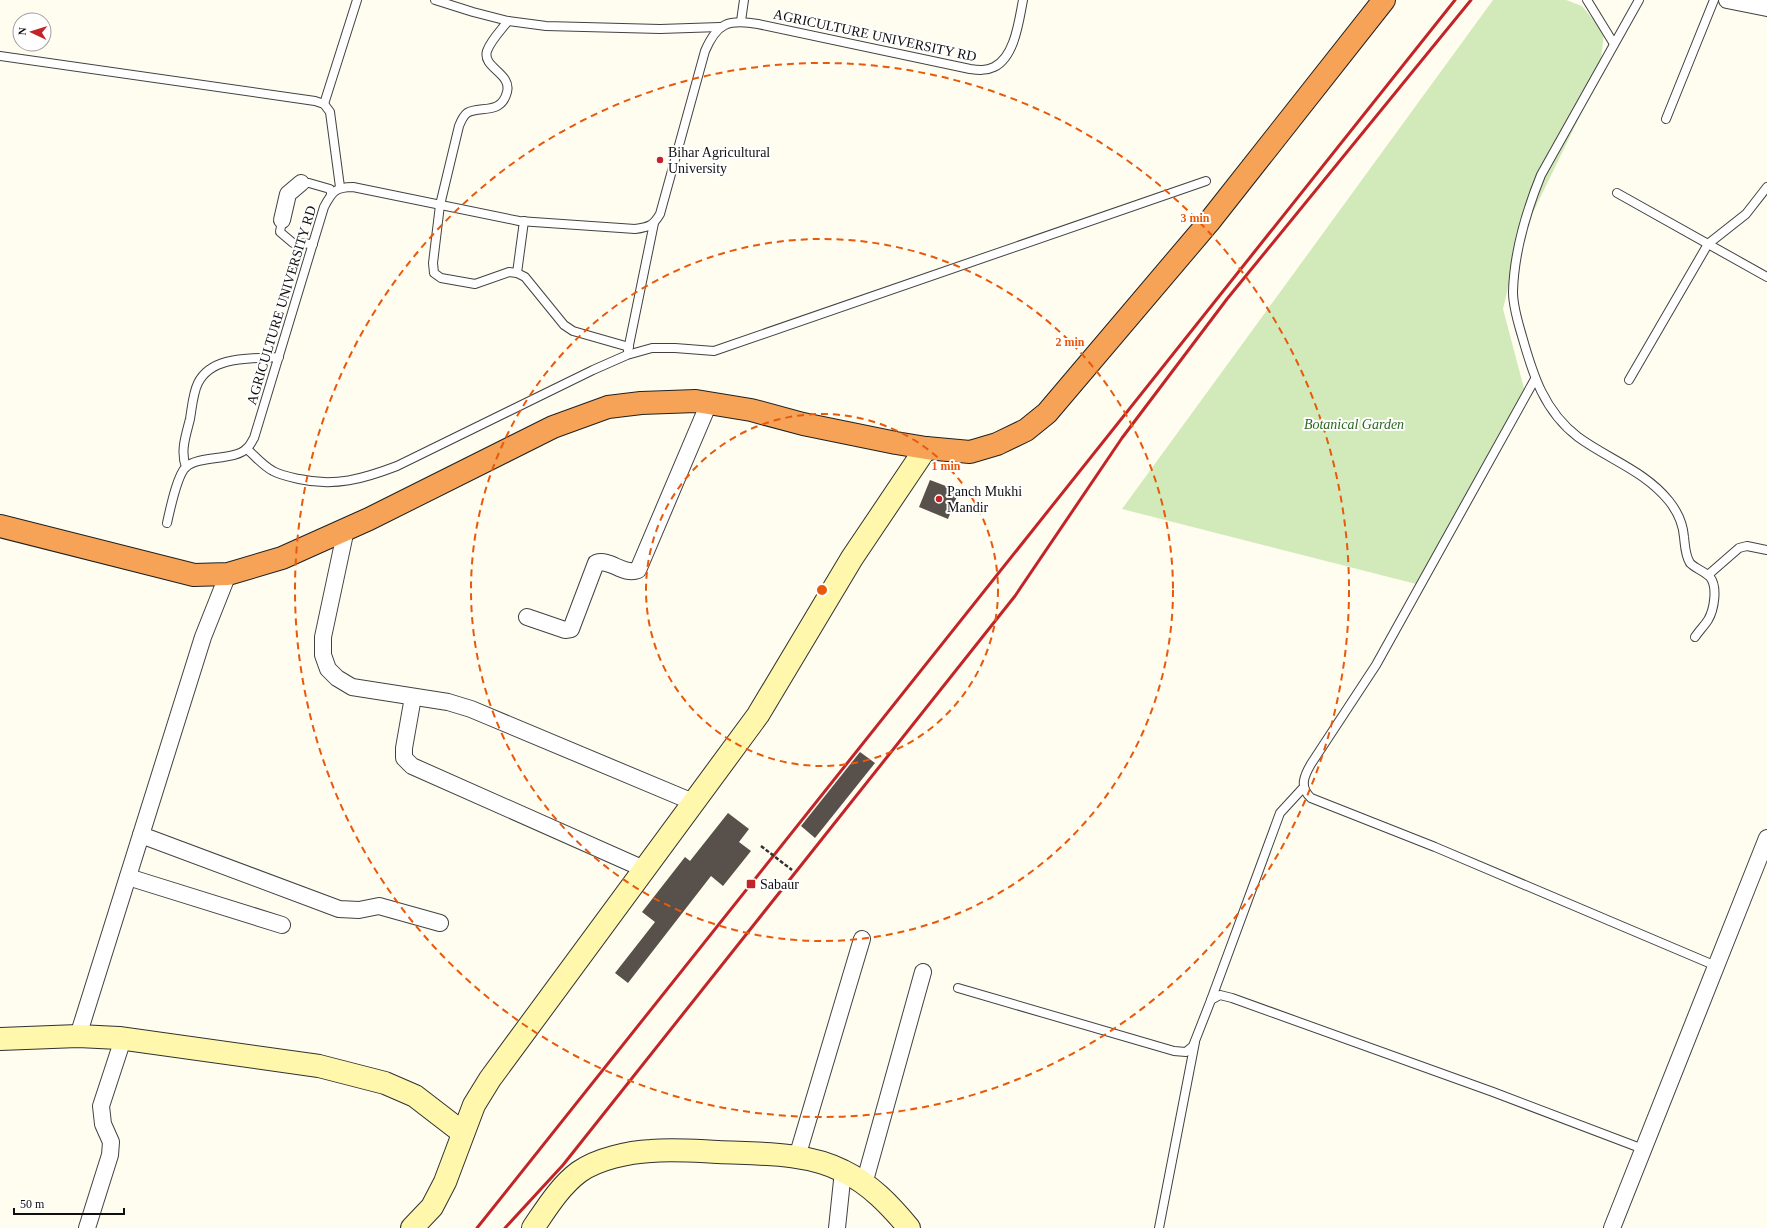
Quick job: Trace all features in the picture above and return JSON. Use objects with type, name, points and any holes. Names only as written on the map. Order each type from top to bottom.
[{"type":"highway","points":[[0,526],[194,575],[228,574],[282,558],[346,529],[553,427],[608,407],[641,404],[696,401],[709,403],[751,410],[803,424],[926,448],[970,452],[990,446],[1026,430],[1047,413],[1209,222],[1384,0]]},
{"type":"street","points":[[1727,0],[1767,8]]},
{"type":"street","points":[[282,220],[288,194],[301,183]]},
{"type":"street","points":[[527,617],[565,630],[571,629],[596,563],[602,562],[625,571],[633,572],[638,570],[709,403]]},
{"type":"street","points":[[412,1228],[432,1207],[445,1182],[474,1105],[490,1080],[644,868],[758,715],[852,558],[926,448]]},
{"type":"street","points":[[346,529],[323,637],[323,655],[328,669],[337,678],[352,687],[448,702],[471,709],[693,802]]},
{"type":"street","points":[[78,1036],[203,637],[228,574]]},
{"type":"street","points":[[413,697],[404,748],[404,758],[412,766],[644,868]]},
{"type":"street","points":[[141,835],[339,909],[359,910],[379,906],[440,923]]},
{"type":"street","points":[[1612,1228],[1767,838]]},
{"type":"street","points":[[128,877],[282,925]]},
{"type":"street","points":[[797,1157],[862,938]]},
{"type":"street","points":[[864,1184],[923,972]]},
{"type":"street","points":[[0,1039],[78,1036],[123,1039],[319,1066],[385,1084],[415,1096],[463,1133]]},
{"type":"street","points":[[86,1228],[110,1155],[111,1142],[103,1124],[101,1106],[123,1039]]},
{"type":"street","points":[[533,1228],[557,1193],[579,1172],[607,1158],[650,1151],[758,1154],[797,1157],[822,1163],[843,1170],[864,1184],[889,1204],[909,1228]]},
{"type":"street","points":[[837,1228],[843,1170]]},
{"type":"lane","points":[[324,104],[358,0]]},
{"type":"lane","name":"AGRICULTURE UNIVERSITY RD","points":[[435,0],[473,12],[508,20],[546,26],[660,29],[720,27],[741,22],[970,69],[983,70],[999,64],[1009,50],[1016,32],[1023,0]]},
{"type":"lane","points":[[741,22],[744,0]]},
{"type":"lane","points":[[1587,0],[1614,44]]},
{"type":"lane","points":[[1639,0],[1541,175],[1523,227],[1514,273],[1513,294],[1516,315],[1535,380],[1559,418],[1578,437],[1641,474],[1669,501],[1677,512],[1681,524],[1686,555],[1690,562],[1708,575],[1714,586],[1713,603],[1708,619],[1695,637]]},
{"type":"lane","points":[[1666,119],[1714,0]]},
{"type":"lane","points":[[508,20],[488,49],[486,56],[490,63],[503,75],[508,83],[507,91],[504,100],[497,106],[467,113],[463,117],[459,126],[440,205],[433,263],[434,273],[441,278],[475,284],[509,272],[517,273],[525,277],[564,325],[572,331],[628,351]]},
{"type":"lane","points":[[628,351],[654,223],[660,214],[705,51],[711,37],[720,27]]},
{"type":"lane","points":[[0,56],[252,91],[315,101],[324,104],[330,112],[340,187],[353,187],[524,222],[635,229],[646,228],[654,223]]},
{"type":"lane","points":[[167,523],[181,474],[186,467],[193,463],[238,453],[247,449],[272,471],[288,477],[311,482],[338,483],[353,480],[397,466],[593,370],[628,351],[652,348],[675,348],[714,351],[1206,181]]},
{"type":"lane","points":[[301,183],[309,183],[330,189],[331,193]]},
{"type":"lane","name":"AGRICULTURE UNIVERSITY RD","points":[[247,449],[254,438],[324,207],[331,193],[340,187]]},
{"type":"lane","points":[[1629,380],[1708,244],[1746,214],[1767,188]]},
{"type":"lane","points":[[1617,192],[1767,276]]},
{"type":"lane","points":[[282,220],[280,232],[293,243],[313,244]]},
{"type":"lane","points":[[517,273],[524,222]]},
{"type":"lane","points":[[186,467],[183,456],[184,445],[197,384],[203,374],[215,365],[229,361],[279,357]]},
{"type":"lane","points":[[1535,380],[1376,665],[1311,764],[1303,781],[1303,788],[1311,798],[1435,847],[1716,966]]},
{"type":"lane","points":[[1708,575],[1739,548],[1747,546],[1767,550]]},
{"type":"lane","points":[[958,988],[1174,1051],[1186,1052],[1193,1046],[1196,1040],[1280,813],[1303,788]]},
{"type":"lane","points":[[1211,1000],[1220,995],[1232,998],[1493,1092],[1643,1149]]},
{"type":"lane","points":[[1159,1228],[1196,1040]]},
{"type":"path","points":[[761,846],[792,870]]},
{"type":"green space","name":"Botanical Garden","points":[[1493,0],[1566,0],[1582,6],[1604,33],[1599,77],[1519,241],[1503,309],[1526,396],[1424,586],[1122,509]]},
{"type":"building","name":"Panch Mukhi Mandir","points":[[930,480],[959,491],[948,519],[919,507]]},
{"type":"building","points":[[860,752],[875,763],[815,838],[801,826]]},
{"type":"building","points":[[728,813],[749,829],[739,842],[751,851],[723,886],[711,876],[628,983],[615,973],[655,922],[642,912],[685,857],[690,861]]},
{"type":"railway","points":[[477,1228],[1455,0]]},
{"type":"railway","points":[[505,1228],[563,1165],[1015,596],[1122,438],[1227,299],[1471,0]]},
{"type":"place","name":"Bihar Agricultural University","points":[[660,160]]},
{"type":"place","name":"Panch Mukhi Mandir","points":[[939,499]]},
{"type":"place","name":"Sabaur","points":[[751,884]]}]
